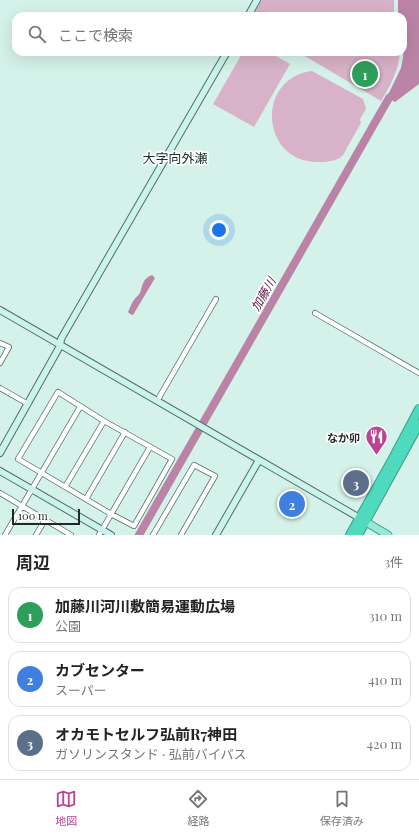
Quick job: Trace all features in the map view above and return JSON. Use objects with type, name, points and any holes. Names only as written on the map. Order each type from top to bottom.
[{"type":"highway","points":[[358,535],[363,520],[391,462],[419,409]]},
{"type":"highway","points":[[350,535],[363,520],[419,424]]},
{"type":"main road","points":[[363,520],[388,535]]},
{"type":"street","points":[[250,12],[257,0]]},
{"type":"street","points":[[0,453],[60,346],[61,339],[225,56]]},
{"type":"street","points":[[157,402],[216,299]]},
{"type":"street","points":[[0,310],[363,520]]},
{"type":"street","points":[[315,313],[419,373]]},
{"type":"street","points":[[0,343],[8,347],[0,363]]},
{"type":"street","points":[[0,388],[28,404]]},
{"type":"street","points":[[58,392],[80,406],[172,459],[134,526],[18,459],[58,392]]},
{"type":"street","points":[[5,535],[80,406]]},
{"type":"street","points":[[65,487],[104,421]]},
{"type":"street","points":[[86,499],[125,432]]},
{"type":"street","points":[[101,532],[150,447]]},
{"type":"street","points":[[216,535],[259,460]]},
{"type":"street","points":[[153,535],[194,465],[215,476],[181,535]]},
{"type":"street","points":[[0,471],[101,532],[111,535]]},
{"type":"street","points":[[0,493],[68,534]]},
{"type":"street","points":[[36,535],[45,520]]},
{"type":"shaded area","points":[[262,0],[394,0],[394,12],[255,12]]},
{"type":"shaded area","points":[[398,0],[419,0],[419,84],[395,102],[387,97],[401,68],[403,56],[407,56],[407,12],[398,12]]},
{"type":"shaded area","points":[[241,56],[276,56],[290,64],[254,127],[213,104]]},
{"type":"shaded area","points":[[305,56],[399,56],[391,84],[381,101]]},
{"type":"shaded area","points":[[312,71],[363,99],[366,109],[360,119],[361,123],[343,155],[332,161],[320,162],[300,159],[285,150],[276,136],[272,120],[274,103],[281,88],[294,77]]},
{"type":"shaded area","points":[[152,275],[155,278],[133,315],[130,314],[128,312],[140,293],[143,282],[146,278]]},
{"type":"waterway","name":"加藤川","points":[[139,535],[389,98],[397,92]]},
{"type":"place","name":"加藤川河川敷簡易運動広場","points":[[365,74]]},
{"type":"place","name":"なか卯","points":[[376,456]]},
{"type":"place","name":"オカモトセルフ弘前R7神田","points":[[356,483]]},
{"type":"place","name":"カブセンター","points":[[292,504]]},
{"type":"district","name":"大字向外瀬","points":[[175,157]]}]
